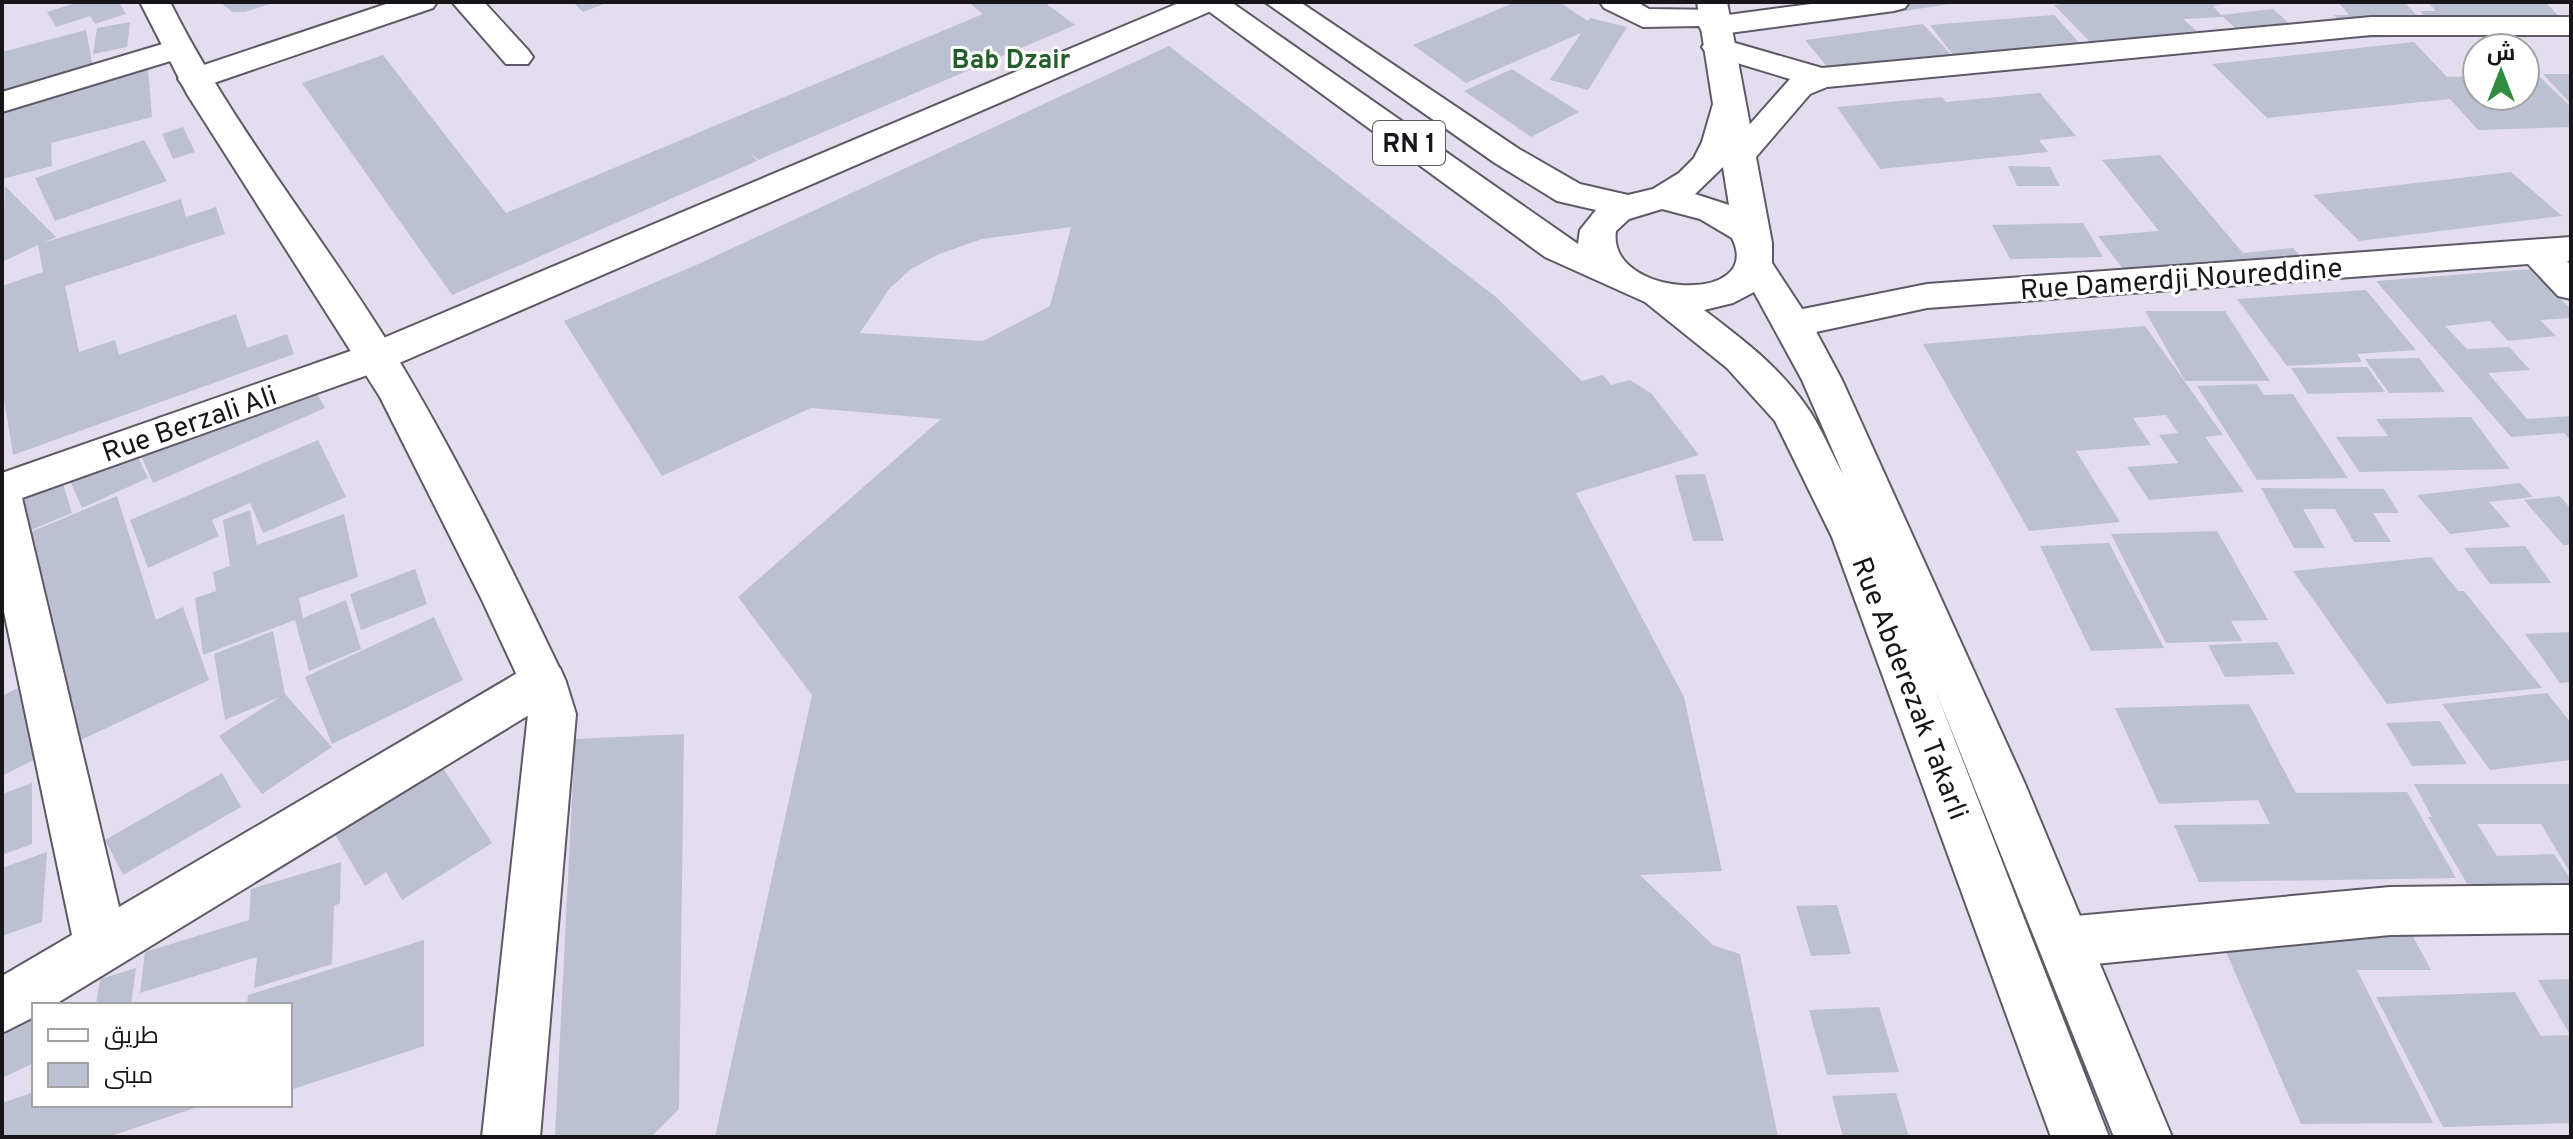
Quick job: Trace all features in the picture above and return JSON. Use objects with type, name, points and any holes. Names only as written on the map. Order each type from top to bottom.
[{"type":"street","points":[[155,2],[185,64],[376,357],[452,490],[543,682],[552,714],[511,1137]]},
{"type":"street","points":[[2,102],[185,64],[422,2]]},
{"type":"street","points":[[467,2],[517,57]]},
{"type":"street","name":"RN 1","points":[[1280,2],[1507,156],[1569,193],[1625,205]]},
{"type":"street","points":[[1615,2],[1643,18],[1714,23],[1894,2]]},
{"type":"street","name":"RN 1","points":[[1194,4],[1558,249],[1615,272]]},
{"type":"street","name":"Rue Berzali Ali","points":[[2,489],[376,357],[1194,4]]},
{"type":"street","points":[[1714,23],[1821,78]]},
{"type":"street","points":[[1714,23],[1754,254],[1747,277],[1732,289],[1710,296],[1685,298],[1659,295],[1634,285],[1602,258],[1597,242],[1600,227],[1609,214],[1625,205],[1662,198],[1698,178],[1719,149],[1727,102]]},
{"type":"street","points":[[1737,158],[1799,87],[1821,78],[2371,26],[2448,23],[2571,26]]},
{"type":"street","points":[[1662,198],[1709,206],[1744,230],[1754,254]]},
{"type":"street","points":[[2554,251],[2571,287]]},
{"type":"street","name":"Rue Damerdji Noureddine","points":[[1793,324],[1927,296],[2554,251]]},
{"type":"street","name":"Rue Abderezak Takarli","points":[[1754,254],[1822,380],[1916,590],[2065,942],[2143,1137]]},
{"type":"street","name":"Rue Abderezak Takarli","points":[[1659,295],[1741,358],[1768,385],[1791,414],[1854,537],[2080,1137]]},
{"type":"street","points":[[2,501],[101,946]]},
{"type":"street","points":[[2,1006],[543,682]]},
{"type":"street","points":[[2065,942],[2390,911],[2571,909]]},
{"type":"building","points":[[79,2],[119,2],[126,14],[95,24],[90,16],[56,27],[47,12]]},
{"type":"building","points":[[220,2],[273,3],[245,12],[232,12]]},
{"type":"building","points":[[573,2],[609,2],[583,12]]},
{"type":"building","points":[[968,2],[1044,2],[1075,25],[758,160],[750,152],[757,161],[452,295],[302,83],[383,55],[506,213],[983,14]]},
{"type":"building","points":[[1516,2],[1559,2],[1588,21],[1590,18],[1627,27],[1588,90],[1550,80],[1581,33],[1466,83],[1413,45]]},
{"type":"building","points":[[1805,2],[1950,2],[1950,4],[1825,23]]},
{"type":"building","points":[[2081,2],[2235,2],[2213,6],[2221,15],[2273,9],[2297,30],[2244,36],[2223,17],[2183,19],[2197,31],[2092,44],[2054,5]]},
{"type":"building","points":[[2338,2],[2404,2],[2437,36],[2355,38],[2334,15],[2349,15]]},
{"type":"building","points":[[2428,2],[2545,2],[2571,28],[2571,35],[2461,32],[2461,35],[2441,35],[2420,11],[2436,11]]},
{"type":"building","points":[[2054,15],[2085,49],[1957,60],[1930,25]]},
{"type":"building","points":[[130,22],[127,47],[93,54],[97,28]]},
{"type":"building","points":[[1923,24],[1955,59],[1835,76],[1805,40]]},
{"type":"building","points":[[86,30],[93,67],[2,91],[2,52]]},
{"type":"building","points":[[2414,42],[2447,77],[2461,77],[2461,111],[2450,99],[2267,118],[2212,64]]},
{"type":"building","points":[[1169,46],[1496,297],[1582,381],[1603,375],[1611,385],[1630,380],[1651,393],[1699,455],[1576,493],[1684,697],[1722,871],[1640,875],[1713,945],[1740,954],[1778,1137],[715,1137],[812,695],[738,597],[941,419],[811,408],[662,476],[564,321],[696,265]],"holes":[[[1071,227],[1050,306],[983,341],[860,333],[889,289],[911,269],[939,254],[982,239]]]},
{"type":"building","points":[[148,68],[152,117],[51,143],[52,166],[2,179],[2,103]]},
{"type":"building","points":[[1512,69],[1579,112],[1531,137],[1464,91]]},
{"type":"building","points":[[2543,74],[2571,74],[2571,104]]},
{"type":"building","points":[[2541,78],[2571,107],[2571,127],[2478,130],[2462,112],[2541,112]]},
{"type":"building","points":[[2040,93],[2076,136],[2039,140],[2048,152],[1880,169],[1837,107],[1942,97],[1946,102]]},
{"type":"building","points":[[183,127],[195,152],[173,159],[162,134]]},
{"type":"building","points":[[144,140],[167,181],[55,221],[35,178]]},
{"type":"building","points":[[2160,155],[2243,253],[2293,248],[2313,270],[2129,277],[2098,236],[2159,231],[2102,160]]},
{"type":"building","points":[[2008,166],[2050,167],[2060,186],[2017,186]]},
{"type":"building","points":[[2511,172],[2562,216],[2359,241],[2313,195]]},
{"type":"building","points":[[5,186],[56,237],[43,243],[181,199],[186,217],[216,207],[225,234],[65,286],[79,352],[115,340],[119,355],[236,314],[247,348],[287,334],[294,354],[13,455],[2,387],[2,286],[43,272],[38,245],[2,262]]},
{"type":"building","points":[[2083,223],[2103,257],[2010,259],[1992,225]]},
{"type":"building","points":[[2530,269],[2571,309],[2571,318],[2540,320],[2556,336],[2508,341],[2490,321],[2445,326],[2467,349],[2509,347],[2530,370],[2488,373],[2527,419],[2571,416],[2571,441],[2564,433],[2511,437],[2376,281]]},
{"type":"building","points":[[2366,290],[2416,350],[2357,354],[2362,362],[2287,366],[2237,299]]},
{"type":"building","points":[[2145,311],[2225,311],[2270,381],[2185,381]]},
{"type":"building","points":[[2145,326],[2223,435],[2205,437],[2244,492],[2149,500],[2127,467],[2178,463],[2159,435],[2178,433],[2166,415],[2133,418],[2151,445],[2076,451],[2120,522],[2029,531],[1923,344]]},
{"type":"building","points":[[2419,358],[2445,392],[2389,393],[2365,359]]},
{"type":"building","points":[[2367,367],[2385,392],[2308,394],[2291,368]]},
{"type":"building","points":[[307,377],[325,408],[153,483],[138,449]]},
{"type":"building","points":[[2257,384],[2264,395],[2293,394],[2348,478],[2257,480],[2197,386]]},
{"type":"building","points":[[2471,417],[2510,469],[2359,472],[2336,437],[2388,436],[2376,419]]},
{"type":"building","points":[[318,440],[346,497],[263,533],[250,503],[212,520],[219,536],[148,568],[130,520]]},
{"type":"building","points":[[131,443],[148,478],[82,508],[66,472]]},
{"type":"building","points":[[58,467],[72,513],[14,537],[2,490]]},
{"type":"building","points":[[1705,474],[1724,541],[1693,541],[1675,475]]},
{"type":"building","points":[[2520,483],[2533,497],[2489,502],[2511,527],[2450,534],[2417,495]]},
{"type":"building","points":[[2261,488],[2384,489],[2399,513],[2373,513],[2391,542],[2354,542],[2335,509],[2303,509],[2325,548],[2294,548]]},
{"type":"building","points":[[117,496],[156,620],[183,607],[209,680],[70,745],[16,538]]},
{"type":"building","points":[[2560,496],[2571,509],[2571,545],[2563,545],[2524,500]]},
{"type":"building","points":[[250,510],[257,545],[344,514],[358,577],[299,598],[303,618],[346,600],[361,649],[309,671],[295,620],[203,655],[195,598],[216,591],[213,572],[230,566],[223,520]]},
{"type":"building","points":[[2217,531],[2268,620],[2231,621],[2242,641],[2166,643],[2111,534]]},
{"type":"building","points":[[2109,543],[2164,648],[2091,651],[2040,546]]},
{"type":"building","points":[[2525,546],[2551,583],[2490,584],[2464,548]]},
{"type":"building","points":[[2431,557],[2458,591],[2464,591],[2542,688],[2387,704],[2293,571]]},
{"type":"building","points":[[415,569],[427,604],[361,630],[350,594]]},
{"type":"building","points":[[434,617],[463,680],[332,744],[305,677]]},
{"type":"building","points":[[273,631],[285,694],[332,747],[262,794],[219,736],[280,697],[225,720],[214,654]]},
{"type":"building","points":[[2571,632],[2571,682],[2560,683],[2525,634]]},
{"type":"building","points":[[2277,642],[2295,674],[2225,677],[2208,645]]},
{"type":"building","points":[[18,688],[39,757],[2,776],[2,696]]},
{"type":"building","points":[[2547,693],[2571,723],[2571,760],[2490,770],[2442,704]]},
{"type":"building","points":[[2249,704],[2296,793],[2407,792],[2456,878],[2199,882],[2174,825],[2270,824],[2258,800],[2159,804],[2115,708]]},
{"type":"building","points":[[2440,721],[2467,764],[2412,766],[2386,723]]},
{"type":"building","points":[[418,730],[492,843],[402,900],[386,872],[365,886],[326,819],[256,861],[241,835]]},
{"type":"building","points":[[684,734],[679,1109],[651,1137],[555,1137],[575,739]]},
{"type":"building","points":[[222,773],[241,807],[123,875],[105,840]]},
{"type":"building","points":[[32,783],[32,844],[2,855],[2,794]]},
{"type":"building","points":[[2414,784],[2571,784],[2571,874],[2541,824],[2477,824],[2497,856],[2554,854],[2571,880],[2571,897],[2476,899],[2428,817],[2432,817]]},
{"type":"building","points":[[47,852],[42,922],[2,936],[2,868]]},
{"type":"building","points":[[341,862],[340,903],[334,906],[332,964],[254,988],[257,957],[140,993],[145,952],[249,920],[251,889]]},
{"type":"building","points":[[1837,905],[1851,954],[1811,956],[1796,906]]},
{"type":"building","points":[[2408,927],[2431,970],[2357,970],[2433,1123],[2301,1124],[2216,929]]},
{"type":"building","points":[[424,940],[424,1046],[292,1089],[292,1003],[247,1003],[248,995]]},
{"type":"building","points":[[136,968],[131,1003],[96,1003],[100,979]]},
{"type":"building","points":[[2571,979],[2571,1123],[2443,1127],[2376,997],[2515,992],[2541,1036],[2570,1035],[2538,980]]},
{"type":"building","points":[[2,1004],[32,1005],[32,1064],[2,1078]]},
{"type":"building","points":[[1879,1007],[1899,1072],[1827,1075],[1809,1010]]},
{"type":"building","points":[[32,1093],[32,1107],[198,1107],[108,1137],[2,1137],[2,1103]]},
{"type":"building","points":[[1896,1093],[1909,1137],[1843,1137],[1832,1096]]},
{"type":"district","name":"Bab Dzair","points":[[1011,59]]}]
